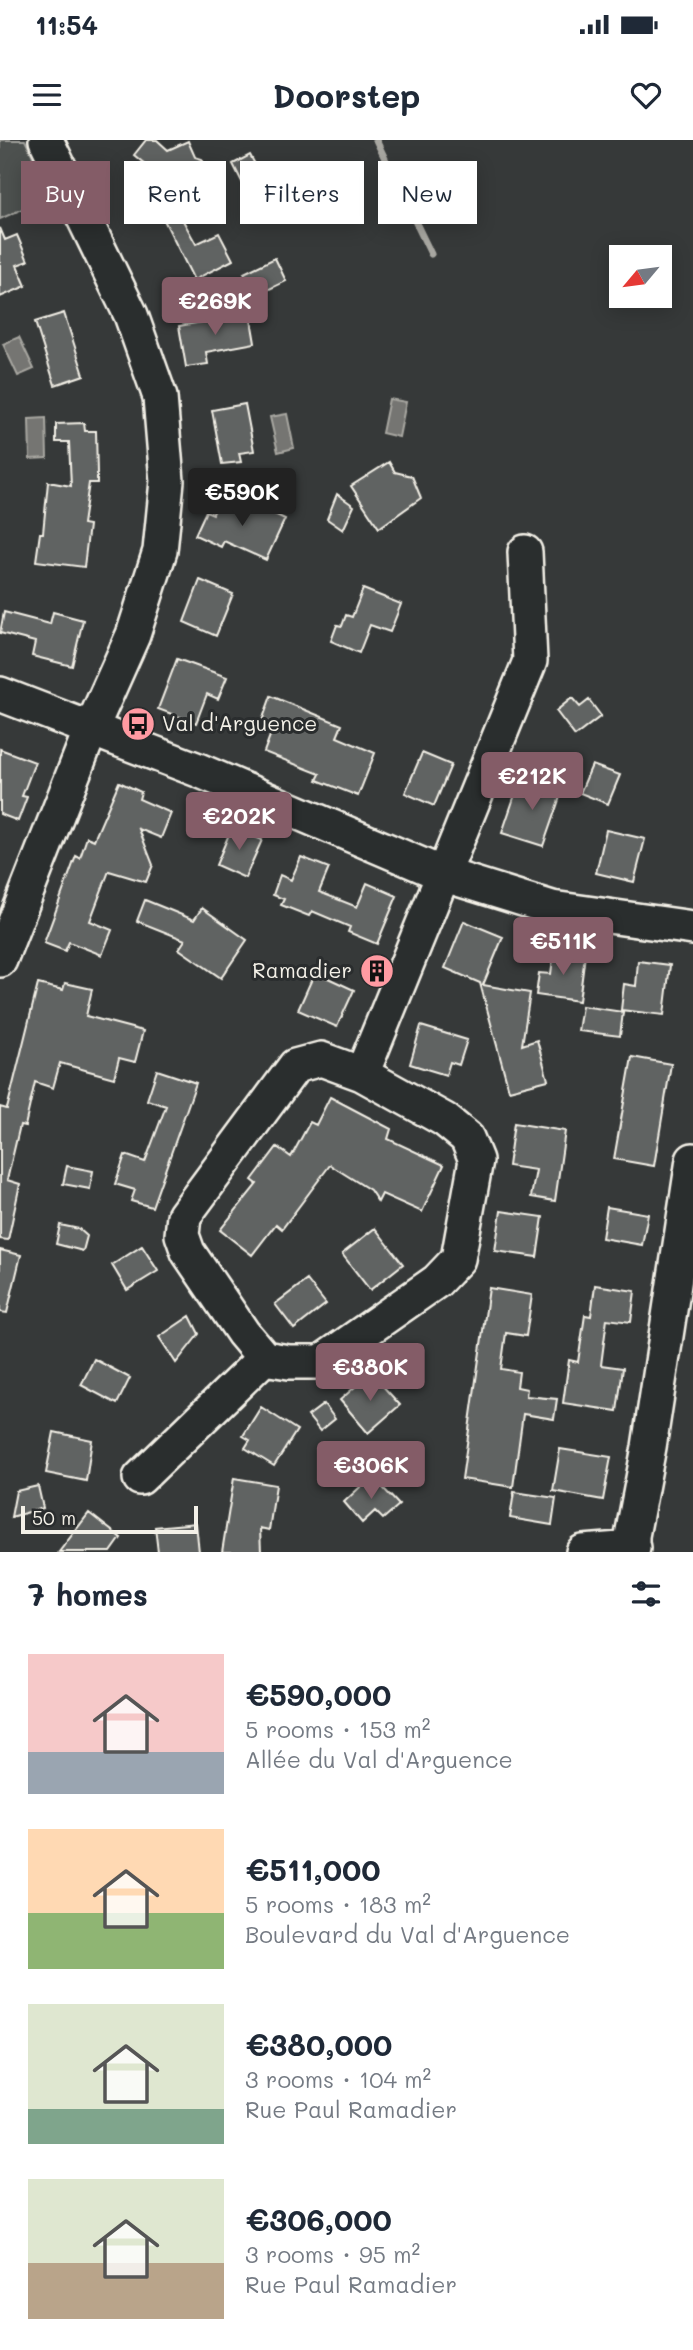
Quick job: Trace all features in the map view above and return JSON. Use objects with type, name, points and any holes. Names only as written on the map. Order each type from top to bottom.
[{"type":"street","points":[[0,960],[91,729],[134,635],[160,551],[167,481],[160,397],[131,315],[46,140]]},
{"type":"street","points":[[362,1074],[530,661],[525,552]]},
{"type":"street","points":[[0,694],[198,770],[445,875],[552,908],[693,928]]},
{"type":"street","points":[[321,1059],[362,1074],[445,1120],[467,1138],[476,1160],[458,1259],[438,1281],[321,1362],[289,1363],[264,1358],[243,1333],[188,1252],[182,1235],[184,1216],[295,1066],[321,1059]]},
{"type":"street","points":[[583,1552],[632,1550],[632,1536],[689,1208],[693,1160]]},
{"type":"street","points":[[139,1478],[264,1358]]},
{"type":"shaded area","points":[[0,140],[25,140],[35,161],[21,161],[21,210],[0,219]]},
{"type":"shaded area","points":[[19,337],[34,369],[18,376],[3,344]]},
{"type":"shaded area","points":[[389,399],[406,402],[399,437],[382,433]]},
{"type":"shaded area","points":[[287,414],[294,448],[278,452],[270,417]]},
{"type":"shaded area","points":[[46,418],[47,458],[30,459],[29,419]]},
{"type":"building","points":[[146,140],[157,140],[168,150],[188,141],[195,157],[203,161],[141,161],[134,155]]},
{"type":"building","points":[[250,155],[253,161],[240,161],[240,178],[233,164]]},
{"type":"building","points":[[166,224],[185,224],[196,244],[219,233],[233,260],[194,280]]},
{"type":"building","points":[[0,228],[5,240],[17,235],[28,261],[17,265],[26,286],[0,297]]},
{"type":"building","points":[[275,258],[286,281],[255,296],[244,273]]},
{"type":"building","points":[[64,313],[84,375],[55,385],[35,322]]},
{"type":"building","points":[[250,314],[255,343],[206,352],[208,364],[186,367],[179,326]]},
{"type":"building","points":[[245,404],[254,451],[239,453],[241,462],[222,464],[212,410]]},
{"type":"building","points":[[84,423],[85,431],[96,431],[97,483],[89,483],[83,524],[89,525],[84,567],[36,561],[40,533],[43,533],[48,482],[71,486],[69,442],[56,442],[56,424]]},
{"type":"building","points":[[389,462],[395,472],[412,476],[421,498],[379,528],[351,486]]},
{"type":"building","points":[[337,494],[354,506],[343,530],[327,519]]},
{"type":"building","points":[[244,500],[285,519],[266,560],[224,541],[221,547],[195,535],[206,511],[213,514],[218,501],[240,511]]},
{"type":"building","points":[[200,580],[233,594],[216,636],[184,622]]},
{"type":"building","points":[[363,589],[401,604],[390,632],[370,625],[359,653],[331,641],[337,625],[342,626],[346,615],[352,617]]},
{"type":"building","points":[[4,612],[50,624],[53,612],[83,620],[72,666],[32,656],[35,642],[0,633]]},
{"type":"building","points":[[177,659],[227,677],[218,699],[207,694],[196,723],[158,709]]},
{"type":"building","points":[[271,696],[342,725],[337,737],[375,753],[358,796],[317,780],[320,774],[264,752],[274,725],[262,721]]},
{"type":"building","points":[[572,698],[580,707],[589,700],[601,716],[575,736],[556,711]]},
{"type":"building","points":[[0,749],[35,762],[22,796],[27,797],[18,821],[0,814]]},
{"type":"building","points":[[422,753],[451,765],[434,806],[405,793]]},
{"type":"building","points":[[592,765],[620,775],[608,804],[580,793]]},
{"type":"building","points":[[521,777],[562,791],[543,846],[502,833]]},
{"type":"building","points":[[119,782],[141,792],[139,799],[171,813],[161,838],[139,829],[153,865],[146,882],[109,871],[90,921],[112,930],[102,955],[69,942],[65,951],[44,943],[76,856],[80,858],[87,837],[94,840]]},
{"type":"building","points":[[232,827],[262,840],[245,878],[216,865]]},
{"type":"building","points":[[606,830],[645,839],[634,882],[596,873]]},
{"type":"building","points":[[301,857],[329,868],[319,892],[357,907],[367,883],[397,896],[377,944],[348,932],[350,927],[312,911],[309,916],[281,905],[284,899],[273,895],[280,875],[291,880]]},
{"type":"building","points":[[145,900],[194,920],[202,908],[247,940],[221,978],[179,949],[185,940],[137,921]]},
{"type":"building","points":[[464,921],[503,937],[483,985],[530,993],[522,1045],[537,1040],[548,1080],[509,1090],[480,983],[445,968]]},
{"type":"building","points":[[554,951],[585,955],[579,1001],[536,995],[539,973],[551,974]]},
{"type":"building","points":[[638,961],[670,965],[664,1015],[621,1010],[624,984],[636,986]]},
{"type":"building","points":[[315,972],[354,990],[337,1027],[298,1010]]},
{"type":"building","points":[[65,983],[92,989],[86,1016],[143,1031],[135,1062],[119,1058],[114,1078],[60,1063],[53,1088],[35,1082],[25,1126],[20,1125],[7,1180],[20,1184],[8,1240],[0,1239],[0,1107],[7,1109],[38,984],[63,990]]},
{"type":"building","points":[[582,1006],[623,1012],[620,1036],[578,1031]]},
{"type":"building","points":[[421,1026],[467,1040],[459,1065],[450,1062],[446,1075],[410,1064]]},
{"type":"building","points":[[632,1057],[671,1064],[654,1166],[614,1159]]},
{"type":"building","points":[[157,1070],[196,1083],[152,1207],[131,1201],[135,1190],[115,1184],[125,1155],[145,1162],[166,1106],[147,1100]]},
{"type":"building","points":[[330,1097],[391,1129],[388,1139],[444,1165],[422,1212],[382,1194],[378,1202],[370,1190],[330,1165],[282,1229],[276,1224],[252,1255],[220,1230],[257,1184],[252,1180],[277,1147],[291,1157],[310,1122],[316,1125]]},
{"type":"building","points":[[514,1123],[565,1131],[555,1201],[531,1197],[536,1170],[508,1166]]},
{"type":"building","points":[[67,1166],[93,1171],[90,1189],[63,1184]]},
{"type":"building","points":[[607,1207],[648,1214],[642,1245],[602,1238]]},
{"type":"building","points":[[501,1211],[543,1217],[537,1257],[495,1251]]},
{"type":"building","points":[[60,1225],[79,1229],[87,1236],[83,1251],[56,1244]]},
{"type":"building","points":[[375,1228],[403,1264],[370,1290],[342,1254]]},
{"type":"building","points":[[142,1246],[158,1271],[127,1290],[112,1265]]},
{"type":"building","points":[[0,1250],[21,1255],[7,1313],[0,1312]]},
{"type":"building","points":[[307,1280],[326,1304],[294,1329],[275,1304]]},
{"type":"building","points":[[595,1285],[635,1291],[631,1322],[607,1319],[601,1365],[623,1368],[617,1411],[563,1403],[569,1360],[578,1362],[585,1315],[591,1316]]},
{"type":"building","points":[[489,1288],[532,1295],[526,1336],[506,1333],[501,1369],[519,1372],[517,1387],[527,1389],[526,1396],[557,1399],[554,1419],[523,1414],[513,1487],[462,1479]]},
{"type":"building","points":[[190,1316],[199,1334],[176,1363],[159,1337]]},
{"type":"building","points":[[94,1359],[130,1378],[117,1404],[81,1385]]},
{"type":"building","points":[[371,1373],[400,1405],[368,1433],[340,1400]]},
{"type":"building","points":[[324,1404],[335,1419],[320,1431],[308,1416]]},
{"type":"building","points":[[261,1407],[297,1430],[274,1466],[245,1448],[250,1440],[243,1436]]},
{"type":"building","points":[[54,1432],[92,1440],[86,1481],[46,1473]]},
{"type":"building","points":[[560,1449],[611,1457],[603,1500],[553,1491]]},
{"type":"building","points":[[372,1476],[399,1505],[383,1519],[375,1511],[362,1523],[344,1502]]},
{"type":"building","points":[[234,1478],[276,1485],[269,1530],[260,1528],[261,1552],[222,1552]]},
{"type":"building","points":[[38,1486],[43,1508],[11,1517],[16,1491]]},
{"type":"building","points":[[514,1492],[556,1498],[552,1525],[510,1518]]},
{"type":"building","points":[[89,1513],[121,1538],[111,1552],[59,1552]]},
{"type":"building","points":[[196,1523],[199,1552],[158,1552],[155,1527]]},
{"type":"waterway","points":[[376,140],[431,254]]},
{"type":"place","name":"Val d'Arguence","points":[[138,724]]},
{"type":"place","name":"Ramadier","points":[[377,971]]}]
